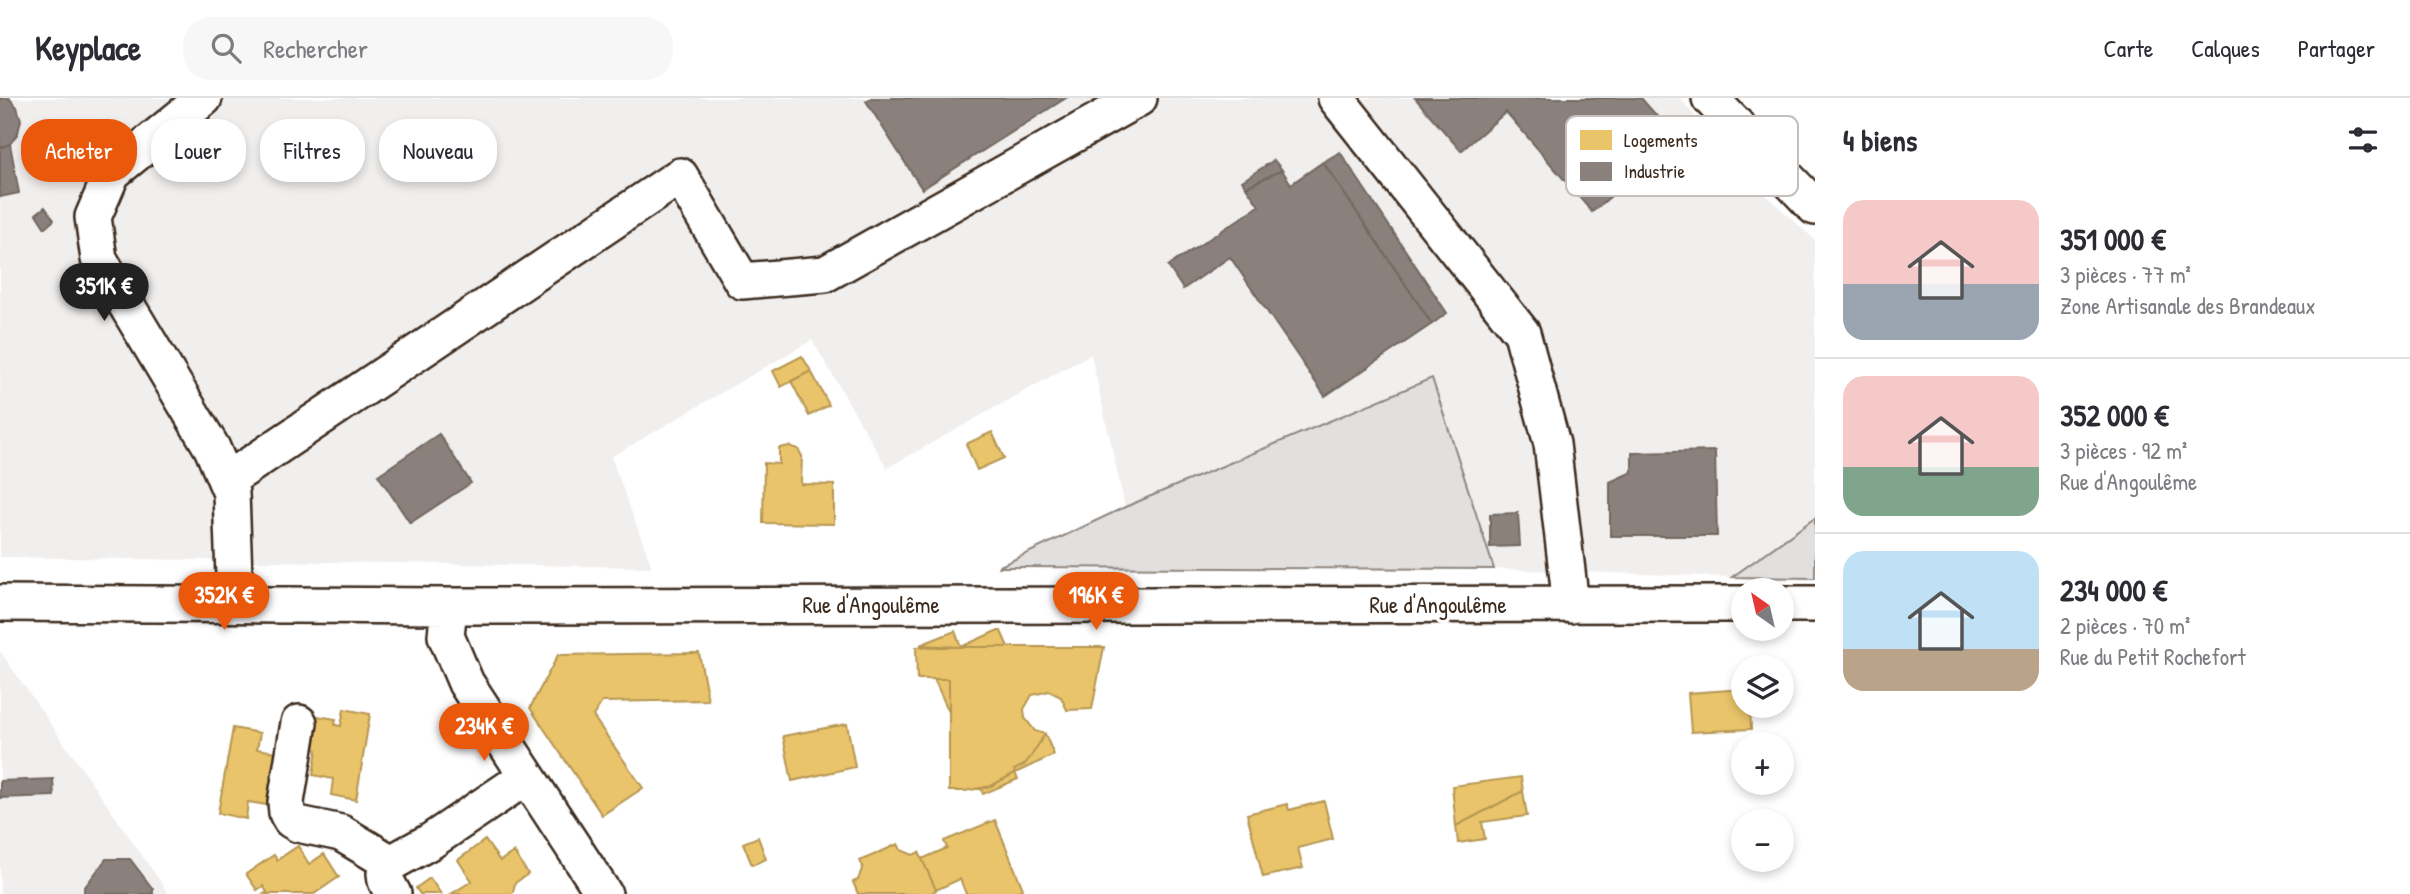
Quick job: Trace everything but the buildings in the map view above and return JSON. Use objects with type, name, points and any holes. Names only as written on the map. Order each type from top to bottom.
[{"type":"street","points":[[204,98],[112,173],[93,217],[99,259],[212,448],[231,493],[236,604]]},
{"type":"street","points":[[226,481],[680,176],[742,281],[825,274],[1139,98]]},
{"type":"street","points":[[1336,98],[1522,333],[1552,444],[1571,604]]},
{"type":"street","points":[[1710,98],[1727,116]]},
{"type":"street","points":[[1798,189],[1815,207]]},
{"type":"street","name":"Rue d'Angoulême","points":[[0,603],[449,606],[1731,604]]},
{"type":"street","points":[[1794,604],[1815,604]]},
{"type":"street","points":[[449,606],[446,636],[466,683],[604,894]]},
{"type":"street","points":[[299,723],[286,802],[291,820],[298,824],[341,833],[392,878],[431,841],[526,777]]},
{"type":"shaded area","points":[[0,98],[1680,98],[1695,116],[1566,116],[1566,196],[1767,196],[1815,240],[1815,518],[1732,577],[1494,569],[1432,378],[1125,507],[1091,354],[887,468],[812,340],[611,457],[652,567],[0,557]]},
{"type":"shaded area","points":[[1432,378],[1494,569],[998,567],[1125,507]]},
{"type":"shaded area","points":[[1815,518],[1815,578],[1732,577]]},
{"type":"shaded area","points":[[0,651],[169,894],[0,894]]}]
